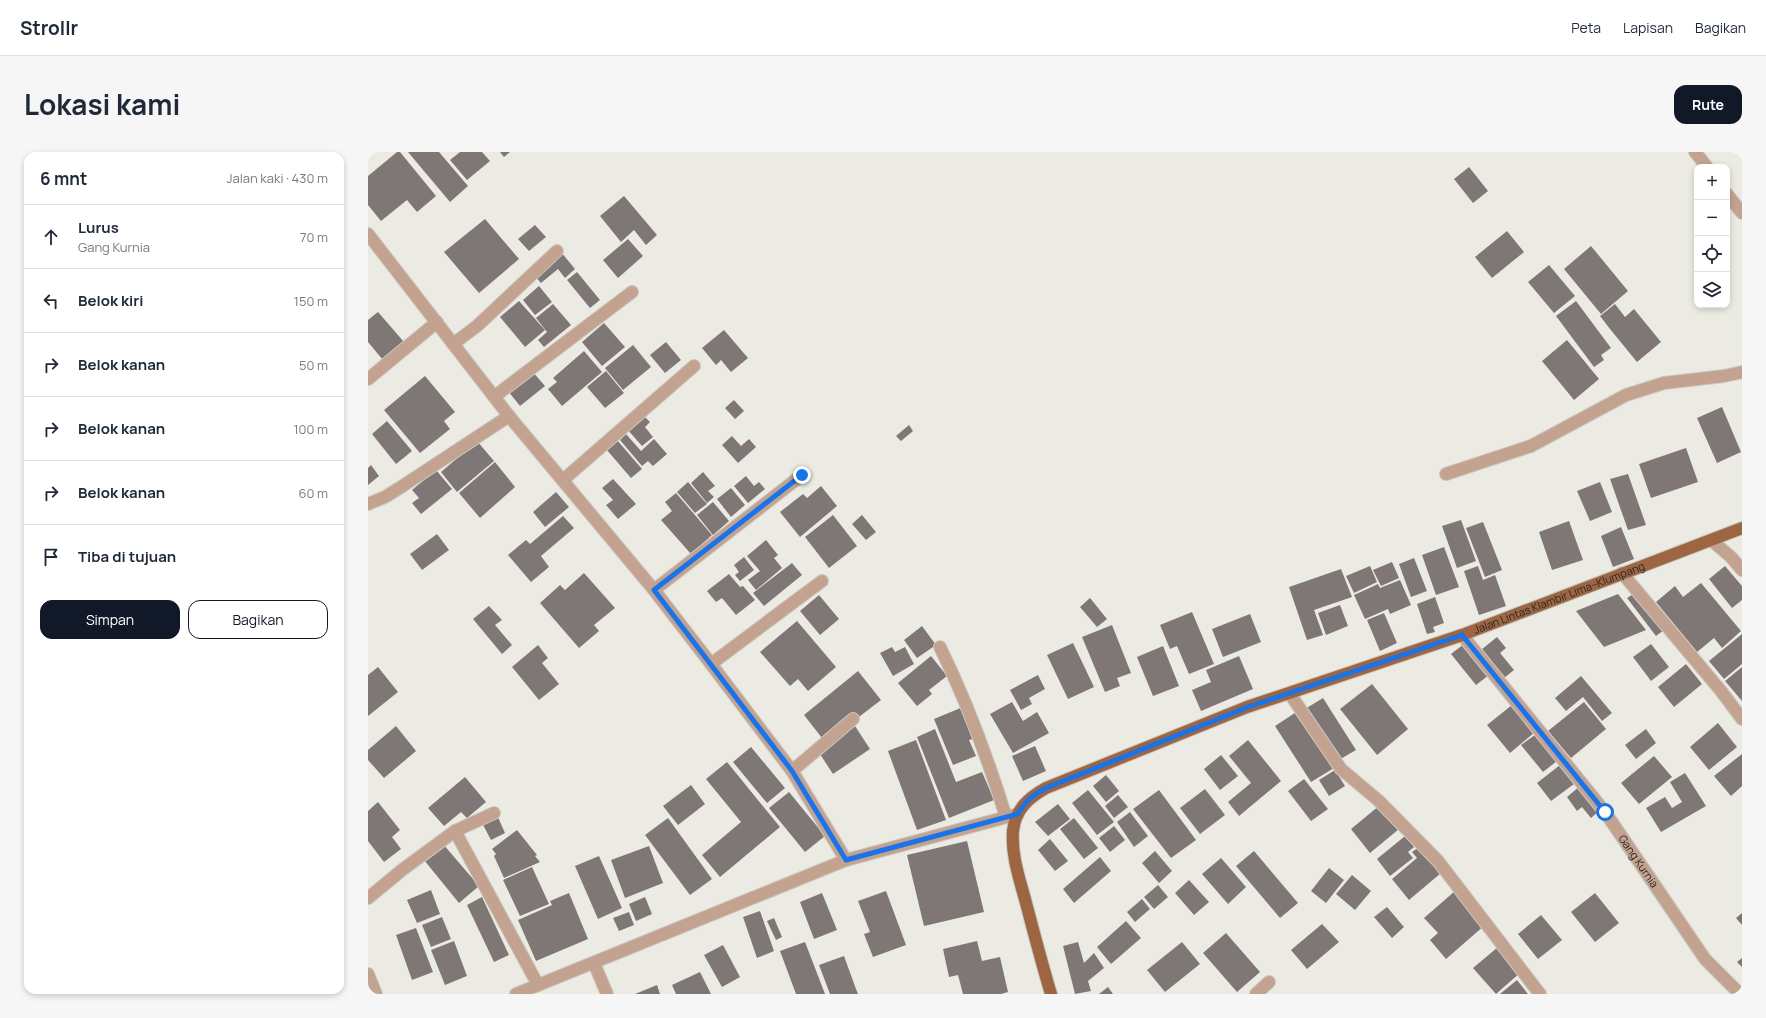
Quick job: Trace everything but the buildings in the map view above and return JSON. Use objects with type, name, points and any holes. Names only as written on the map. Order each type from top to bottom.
[{"type":"main road","name":"Jalan Lintas Klambir Lima–Klumpang","points":[[1050,994],[1014,858],[1012,816],[1032,796],[1046,788],[1248,707],[1462,635],[1742,528]]},
{"type":"street","points":[[1695,152],[1704,164]]},
{"type":"street","points":[[1730,198],[1742,213]]},
{"type":"street","points":[[368,234],[438,322],[453,344],[509,416],[654,590],[711,664],[792,771],[846,860]]},
{"type":"street","points":[[453,344],[477,326],[557,251]]},
{"type":"street","points":[[494,396],[632,292]]},
{"type":"street","points":[[368,379],[438,322]]},
{"type":"street","points":[[563,480],[694,366]]},
{"type":"street","points":[[1446,474],[1531,446],[1626,395],[1664,382],[1724,376],[1742,372]]},
{"type":"street","points":[[368,504],[385,497],[509,416]]},
{"type":"street","points":[[654,590],[802,475]]},
{"type":"street","points":[[1711,540],[1731,557],[1742,570]]},
{"type":"street","points":[[1622,573],[1721,691],[1742,720]]},
{"type":"street","points":[[711,664],[822,581]]},
{"type":"street","name":"Gang Kurnia","points":[[1462,635],[1605,812],[1705,959],[1740,994]]},
{"type":"street","points":[[516,994],[846,860],[1012,816],[970,713],[940,647]]},
{"type":"street","points":[[1290,694],[1341,769],[1379,801],[1438,862],[1540,994]]},
{"type":"street","points":[[792,771],[854,719]]},
{"type":"street","points":[[368,898],[402,870],[455,831],[494,813]]},
{"type":"street","points":[[455,831],[538,985]]},
{"type":"street","points":[[594,963],[607,994]]},
{"type":"street","points":[[368,974],[376,994]]},
{"type":"street","points":[[1256,994],[1269,982]]},
{"type":"route","points":[[802,475],[654,590],[792,771],[846,860],[1018,814],[1023,804],[1032,796],[1046,788],[1248,707],[1462,635],[1605,812]]}]
